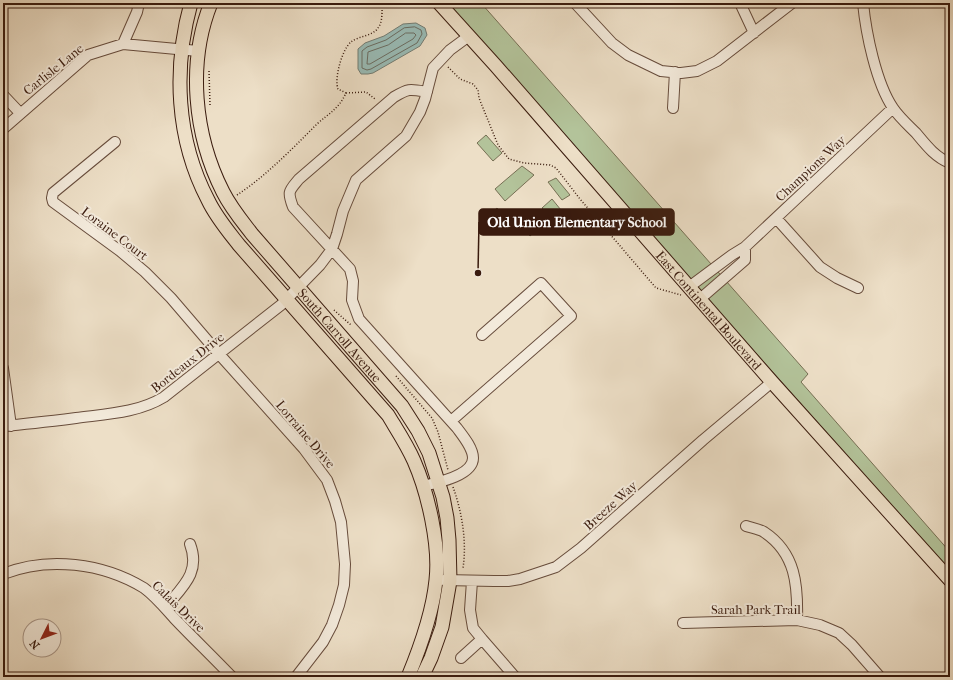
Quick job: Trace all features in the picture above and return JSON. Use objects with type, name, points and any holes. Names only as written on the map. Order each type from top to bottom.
[{"type":"main road","name":"South Carroll Avenue","points":[[191,3],[181,48],[179,71],[180,94],[184,134],[190,156],[207,200],[235,240],[388,415],[414,460],[423,486],[436,546],[436,580],[419,650],[408,677]]},
{"type":"main road","name":"South Carroll Avenue","points":[[211,3],[203,23],[198,51],[196,72],[197,92],[201,130],[222,192],[233,210],[252,234],[402,406],[418,431],[429,454],[439,482],[447,518],[450,581],[442,627],[431,658],[422,677]]},
{"type":"main road","name":"East Continental Boulevard","points":[[439,3],[687,292],[700,299],[772,382],[950,580]]},
{"type":"street","points":[[123,44],[137,12],[139,3]]},
{"type":"street","points":[[575,3],[612,43],[628,55],[661,71],[681,73],[697,71],[717,61],[792,3]]},
{"type":"street","points":[[740,3],[754,33]]},
{"type":"street","points":[[863,3],[871,48],[879,79],[893,108],[927,146],[941,159],[950,162]]},
{"type":"street","name":"Bordeaux Drive","points":[[7,426],[120,412],[147,406],[164,397],[286,299],[320,265],[332,249],[338,234],[343,211],[356,180],[406,136],[420,112],[427,92],[432,68],[450,50],[468,36]]},
{"type":"street","name":"Carlisle Lane","points":[[3,128],[88,55],[123,44],[181,48],[198,51]]},
{"type":"street","points":[[673,108],[674,72]]},
{"type":"street","points":[[423,486],[459,475],[471,466],[473,458],[470,447],[451,421],[359,319],[352,300],[353,281],[350,269],[293,207],[288,195],[290,190],[300,179],[394,97],[406,90],[412,89],[427,92]]},
{"type":"street","points":[[3,95],[20,113]]},
{"type":"street","name":"Champions Way","points":[[687,292],[732,255],[745,247],[893,108]]},
{"type":"street","name":"Loraine Court","points":[[115,142],[53,192],[53,202],[120,251],[145,272],[171,298],[219,354]]},
{"type":"street","points":[[776,218],[820,268],[858,288]]},
{"type":"street","points":[[700,299],[745,260],[745,247]]},
{"type":"street","points":[[451,421],[571,316],[541,283],[482,335]]},
{"type":"street","name":"Lorraine Drive","points":[[219,354],[316,464],[327,480],[341,522],[345,564],[344,585],[339,605],[332,625],[323,642],[296,677]]},
{"type":"street","points":[[3,368],[7,426]]},
{"type":"street","name":"Breeze Way","points":[[436,580],[494,582],[520,579],[556,567],[581,548],[702,440],[772,382]]},
{"type":"street","points":[[746,526],[763,532],[777,544],[788,557],[796,579],[798,594],[797,620]]},
{"type":"street","points":[[165,608],[192,572],[194,562],[193,551],[190,544]]},
{"type":"street","name":"Calais Drive","points":[[3,574],[24,567],[45,564],[68,564],[110,573],[145,589],[232,677]]},
{"type":"street","points":[[472,581],[470,610],[473,628],[515,677]]},
{"type":"street","name":"Sarah Park Trail","points":[[683,623],[797,620],[820,625],[839,633],[852,645],[880,677]]},
{"type":"street","points":[[461,658],[482,639]]},
{"type":"path","points":[[382,3],[380,25],[377,30],[351,42],[347,46],[336,76],[338,89],[346,93],[368,93],[383,107]]},
{"type":"path","points":[[447,64],[447,66],[460,79],[473,84],[478,90],[479,98],[498,145],[510,159],[524,163],[550,165],[556,168],[580,199],[656,288],[687,292]]},
{"type":"path","points":[[209,70],[210,106]]},
{"type":"path","points":[[237,195],[251,186],[320,122],[334,112],[346,93]]},
{"type":"green space","points":[[444,3],[481,3],[808,374],[801,382],[950,552],[950,571]]},
{"type":"green space","points":[[486,135],[502,153],[493,161],[477,143]]},
{"type":"green space","points":[[522,166],[534,175],[505,201],[495,189]]},
{"type":"green space","points":[[556,178],[570,195],[562,200],[548,182]]},
{"type":"green space","points":[[552,199],[561,210],[551,218],[542,208]]},
{"type":"green space","points":[[497,208],[506,218],[496,226],[487,217]]},
{"type":"green space","points":[[538,212],[546,222],[530,236],[522,226]]},
{"type":"water","points":[[416,23],[425,28],[427,35],[420,46],[373,73],[361,74],[358,69],[358,49],[365,43],[384,36],[403,24]]},
{"type":"place","name":"Old Union Elementary School","points":[[478,273]]}]
